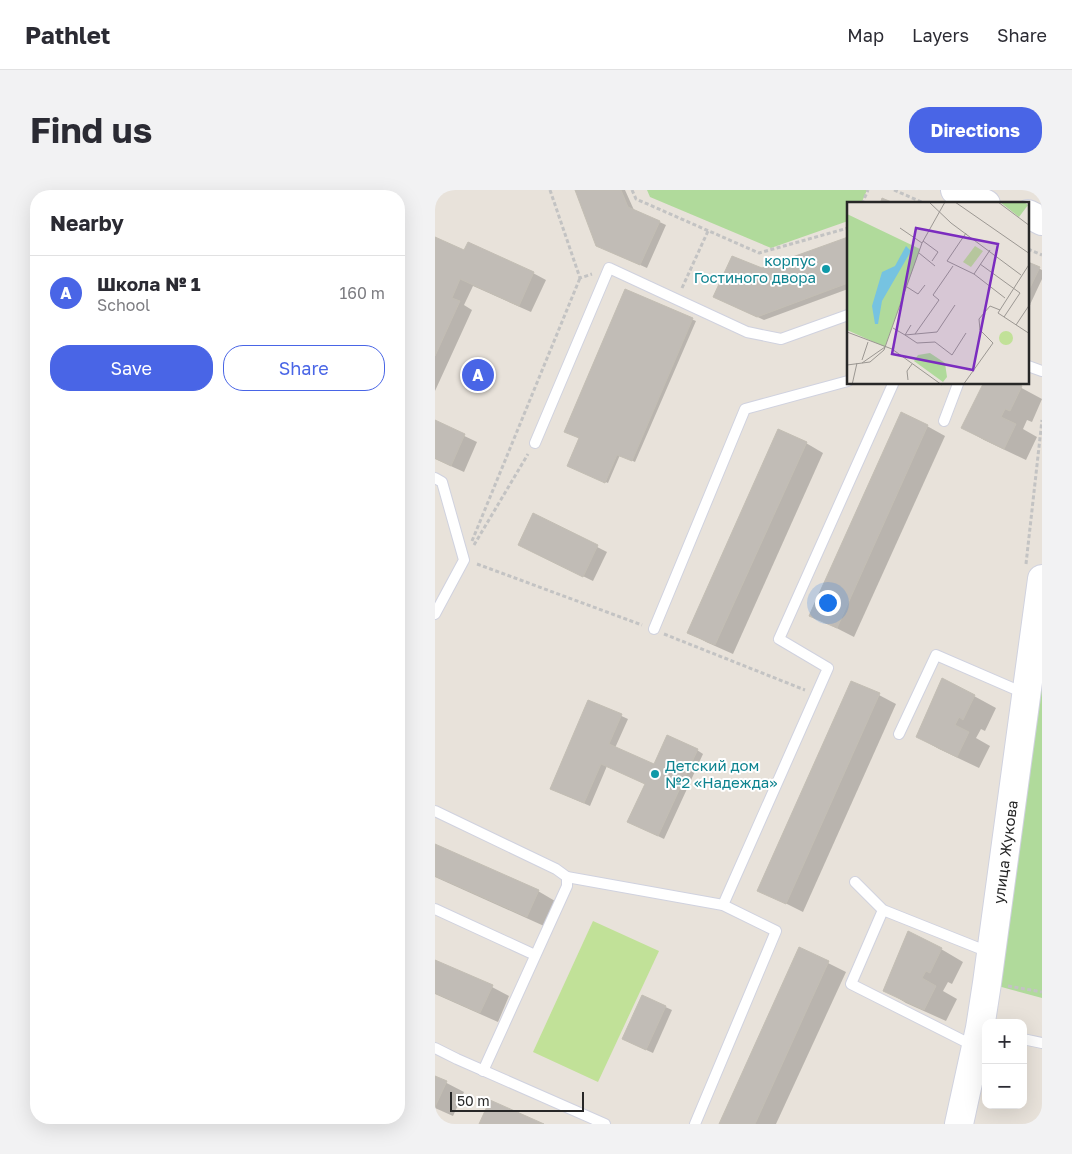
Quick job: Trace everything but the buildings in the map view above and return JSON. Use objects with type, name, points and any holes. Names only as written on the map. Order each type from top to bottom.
[{"type":"street","points":[[955,190],[982,202]]},
{"type":"street","points":[[976,190],[1002,202]]},
{"type":"street","points":[[1029,214],[1042,221]]},
{"type":"street","points":[[1029,223],[1042,228]]},
{"type":"street","name":"улица Жукова","points":[[959,1124],[980,1035],[1042,579]]},
{"type":"lane","points":[[535,442],[609,268],[747,332],[781,339],[847,315]]},
{"type":"lane","points":[[1029,366],[1042,371]]},
{"type":"lane","points":[[654,629],[745,409],[847,380]]},
{"type":"lane","points":[[723,906],[828,668],[779,639],[893,385]]},
{"type":"lane","points":[[944,421],[958,385]]},
{"type":"lane","points":[[435,478],[442,482],[465,560],[435,614]]},
{"type":"lane","points":[[899,734],[936,656],[1027,694]]},
{"type":"lane","points":[[435,811],[557,869],[567,877],[723,906],[776,932],[695,1124]]},
{"type":"lane","points":[[483,1071],[567,886],[567,877]]},
{"type":"lane","points":[[855,882],[883,910],[991,953]]},
{"type":"lane","points":[[435,909],[535,955]]},
{"type":"lane","points":[[883,910],[851,984],[980,1035]]},
{"type":"lane","points":[[1027,1040],[1042,1044]]},
{"type":"lane","points":[[435,1048],[605,1124]]},
{"type":"path","points":[[465,560],[580,278],[550,190]]},
{"type":"path","points":[[633,190],[636,199],[759,252],[847,228]]},
{"type":"path","points":[[863,202],[868,190]]},
{"type":"path","points":[[894,190],[921,202]]},
{"type":"path","points":[[677,300],[708,231]]},
{"type":"path","points":[[1029,249],[1042,255]]},
{"type":"path","points":[[580,278],[609,268]]},
{"type":"path","points":[[465,560],[535,442]]},
{"type":"path","points":[[987,983],[1042,992]]},
{"type":"green space","points":[[647,190],[867,190],[862,202],[847,202],[847,221],[771,248],[650,197]]},
{"type":"green space","points":[[1042,575],[1042,998],[987,983]]},
{"type":"green space","points":[[593,921],[659,951],[598,1082],[533,1052]]},
{"type":"place","name":"корпус Гостиного двора","points":[[826,269]]},
{"type":"place","name":"Школа № 1","points":[[478,375]]},
{"type":"place","name":"Детский дом №2 «Надежда»","points":[[655,774]]}]
